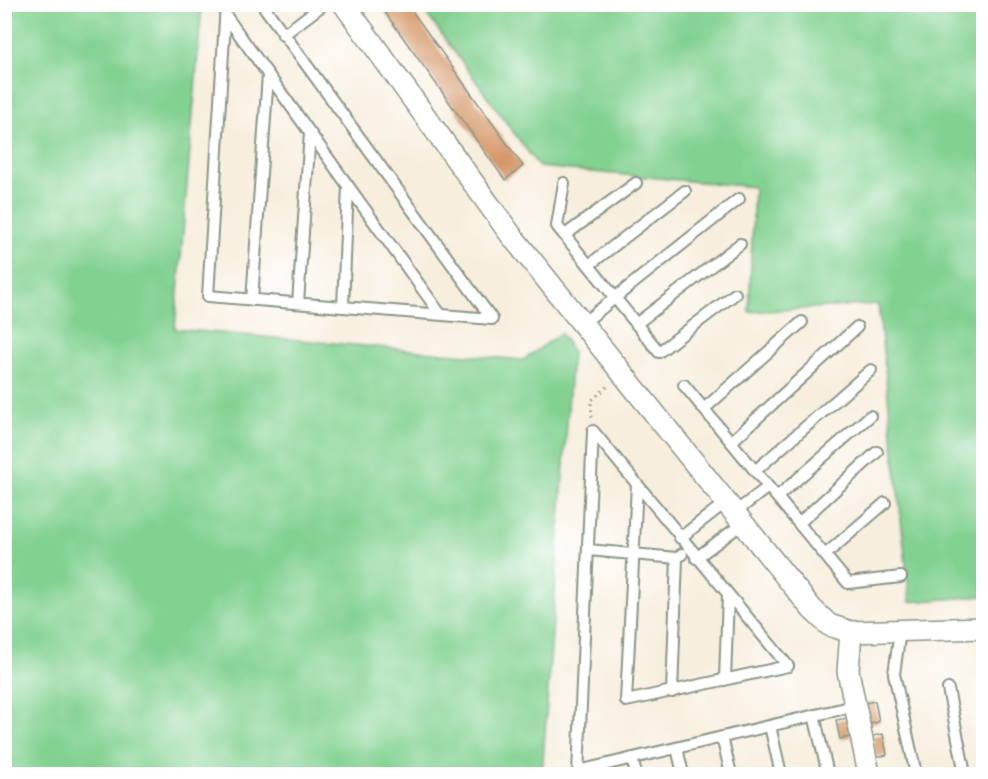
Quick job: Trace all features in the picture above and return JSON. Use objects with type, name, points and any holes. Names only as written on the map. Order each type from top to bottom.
[{"type":"street","points":[[344,4],[511,236],[812,609],[829,625],[851,632],[984,628]]},
{"type":"street","points":[[851,632],[848,671],[869,774]]},
{"type":"lane","points":[[226,4],[208,296],[492,319],[282,35],[262,4]]},
{"type":"lane","points":[[282,35],[324,4]]},
{"type":"lane","points":[[226,16],[441,315]]},
{"type":"lane","points":[[252,300],[268,75]]},
{"type":"lane","points":[[298,303],[310,133]]},
{"type":"lane","points":[[564,183],[557,226],[659,352],[735,294]]},
{"type":"lane","points":[[564,236],[636,183]]},
{"type":"lane","points":[[343,307],[348,186]]},
{"type":"lane","points":[[589,265],[685,191]]},
{"type":"lane","points":[[582,324],[739,199]]},
{"type":"lane","points":[[636,324],[740,244]]},
{"type":"lane","points":[[704,409],[802,322]]},
{"type":"lane","points":[[731,442],[857,327]]},
{"type":"lane","points":[[755,471],[871,370]]},
{"type":"lane","points":[[684,385],[848,583],[901,577]]},
{"type":"lane","points":[[777,497],[870,416]]},
{"type":"lane","points":[[593,430],[637,484],[693,554],[788,666],[626,701],[637,484]]},
{"type":"lane","points":[[593,430],[578,773],[632,758],[854,706]]},
{"type":"lane","points":[[799,523],[877,452]]},
{"type":"lane","points":[[588,550],[677,558],[693,554],[734,513],[768,487]]},
{"type":"lane","points":[[825,555],[885,503]]},
{"type":"lane","points":[[680,538],[734,513]]},
{"type":"lane","points":[[672,692],[677,558]]},
{"type":"lane","points":[[725,680],[728,595]]},
{"type":"lane","points":[[900,631],[894,674],[916,774]]},
{"type":"lane","points":[[948,689],[965,774]]},
{"type":"lane","points":[[814,716],[828,774]]},
{"type":"lane","points":[[770,726],[781,774]]},
{"type":"lane","points":[[722,737],[731,774]]},
{"type":"lane","points":[[677,748],[683,774]]},
{"type":"lane","points":[[632,758],[636,774]]},
{"type":"path","points":[[593,430],[591,401],[622,374]]},
{"type":"green space","points":[[5,4],[202,5],[175,329],[523,360],[561,333],[572,352],[542,774],[5,774]]},
{"type":"green space","points":[[420,5],[983,5],[983,596],[910,602],[878,304],[749,312],[754,187],[539,167]]},
{"type":"building","points":[[379,4],[407,4],[523,166],[505,180]]},
{"type":"building","points":[[875,701],[879,722],[869,724],[865,703]]},
{"type":"building","points":[[847,718],[851,737],[840,739],[836,720]]},
{"type":"building","points":[[883,734],[887,755],[876,757],[872,736]]}]
